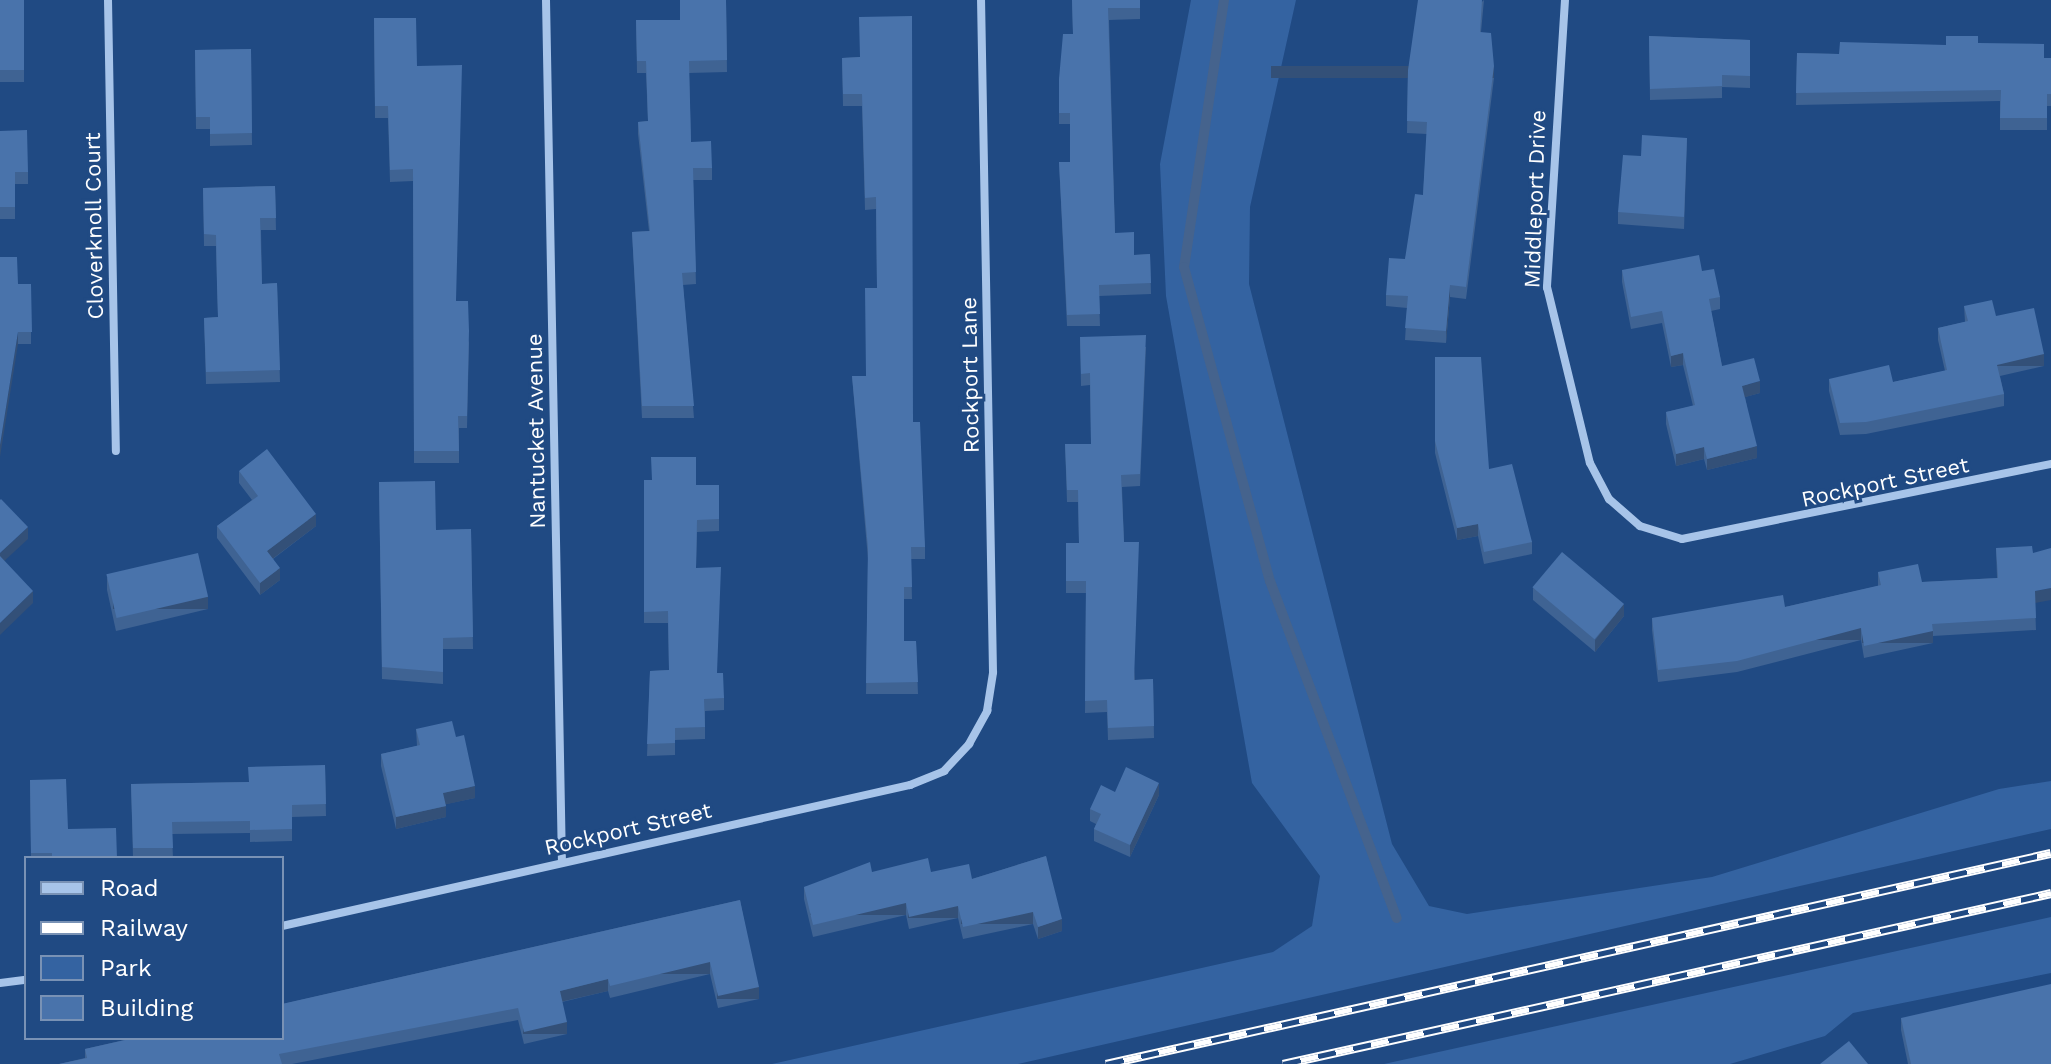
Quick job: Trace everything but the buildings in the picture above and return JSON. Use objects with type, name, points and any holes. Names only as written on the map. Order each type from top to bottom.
[{"type":"street","name":"Cloverknoll Court","points":[[108,0],[116,451]]},
{"type":"street","name":"Nantucket Avenue","points":[[546,0],[562,862]]},
{"type":"street","name":"Rockport Lane","points":[[969,744],[987,711],[993,672],[981,0]]},
{"type":"street","name":"Middleport Drive","points":[[1565,0],[1547,287],[1590,463],[1609,499],[1640,526],[1682,539],[1727,535]]},
{"type":"street","name":"Rockport Street","points":[[1727,535],[2051,464]]},
{"type":"street","name":"Rockport Street","points":[[284,926],[910,785],[944,771],[969,744]]},
{"type":"street","points":[[0,983],[24,980]]},
{"type":"green space","points":[[1191,0],[1296,0],[1250,207],[1249,284],[1392,844],[1429,906],[1467,914],[1712,877],[1999,789],[2051,781],[2051,829],[1018,1064],[772,1064],[1273,952],[1312,926],[1320,876],[1252,783],[1166,296],[1160,164]]},
{"type":"green space","points":[[2051,917],[2051,973],[1853,1013],[1825,1036],[1730,1064],[1384,1064]]},
{"type":"waterway","points":[[1224,0],[1184,267],[1270,581],[1397,918]]},
{"type":"railway","points":[[1106,1064],[2051,853]]},
{"type":"railway","points":[[1283,1064],[2051,893]]}]
